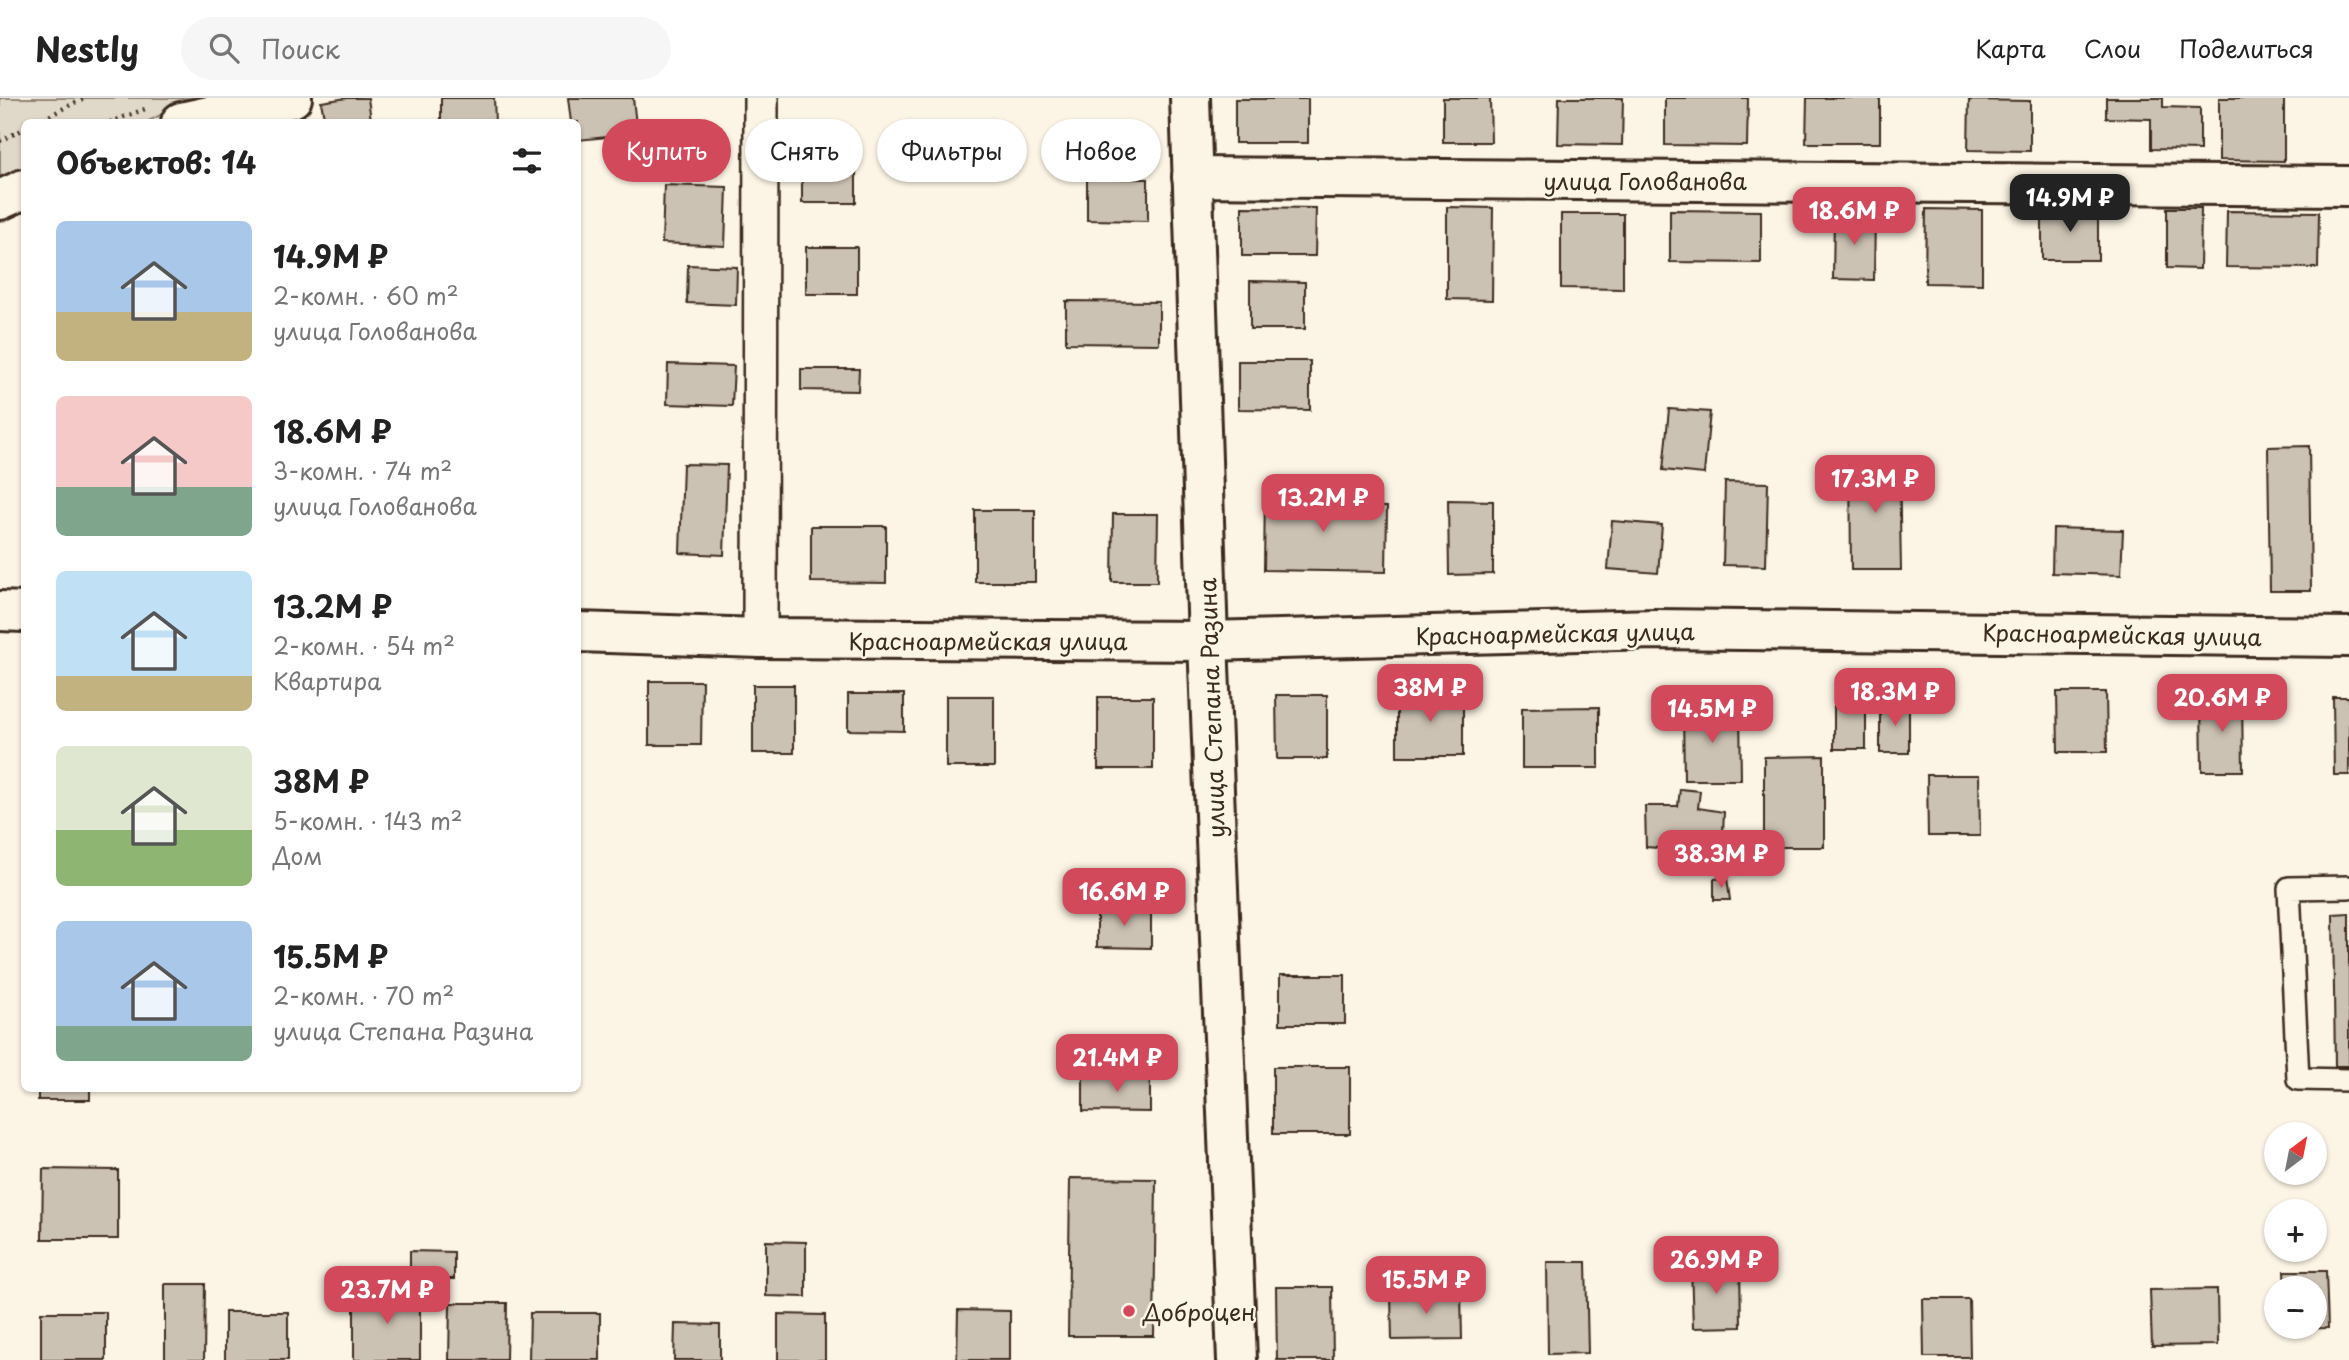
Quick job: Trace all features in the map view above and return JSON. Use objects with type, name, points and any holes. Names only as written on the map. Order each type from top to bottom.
[{"type":"street","points":[[195,119],[292,98]]},
{"type":"street","points":[[760,638],[761,98]]},
{"type":"street","name":"улица Степана Разина","points":[[1191,98],[1208,641],[1237,1360]]},
{"type":"street","name":"улица Голованова","points":[[1192,177],[2349,186]]},
{"type":"street","points":[[0,200],[21,190]]},
{"type":"street","points":[[0,611],[21,612]]},
{"type":"street","name":"Красноармейская улица","points":[[581,632],[760,638],[1208,641],[1655,629],[2349,637]]},
{"type":"lane","points":[[2349,887],[2289,888],[2298,1079],[2349,1080]]},
{"type":"path","points":[[43,119],[84,98]]},
{"type":"path","points":[[0,141],[21,130]]},
{"type":"shaded area","points":[[0,98],[194,98],[153,119],[21,119],[21,184],[0,187]]},
{"type":"building","points":[[368,98],[371,119],[324,119],[321,102]]},
{"type":"building","points":[[441,98],[494,98],[495,119],[441,119]]},
{"type":"building","points":[[568,98],[633,98],[635,119],[602,119],[602,138],[581,140],[581,119],[571,119]]},
{"type":"building","points":[[1443,98],[1490,98],[1491,142],[1443,142]]},
{"type":"building","points":[[1559,98],[1623,98],[1622,145],[1558,144]]},
{"type":"building","points":[[1665,98],[1748,98],[1747,146],[1665,145]]},
{"type":"building","points":[[1807,98],[1880,98],[1880,143],[1806,143]]},
{"type":"building","points":[[2106,98],[2163,98],[2163,107],[2200,108],[2200,150],[2151,149],[2151,119],[2106,118]]},
{"type":"building","points":[[2219,98],[2284,98],[2284,161],[2219,160]]},
{"type":"building","points":[[1235,99],[1308,99],[1308,143],[1235,143]]},
{"type":"building","points":[[1969,100],[2030,101],[2030,151],[1968,150]]},
{"type":"building","points":[[802,182],[856,182],[856,203],[802,203]]},
{"type":"building","points":[[1087,182],[1148,182],[1148,221],[1087,220]]},
{"type":"building","points":[[664,185],[727,187],[725,246],[662,243]]},
{"type":"building","points":[[1242,207],[1316,208],[1315,256],[1242,256]]},
{"type":"building","points":[[1447,207],[1493,208],[1492,300],[1447,299]]},
{"type":"building","points":[[2042,207],[2098,208],[2098,260],[2042,260]]},
{"type":"building","points":[[2167,208],[2201,208],[2200,269],[2167,268]]},
{"type":"building","points":[[1926,209],[1982,210],[1982,284],[1925,283]]},
{"type":"building","points":[[1670,210],[1761,211],[1761,263],[1670,262]]},
{"type":"building","points":[[2227,211],[2319,212],[2318,268],[2226,267]]},
{"type":"building","points":[[1561,214],[1623,214],[1623,289],[1561,288]]},
{"type":"building","points":[[1834,214],[1875,215],[1874,280],[1833,279]]},
{"type":"building","points":[[806,247],[857,247],[857,294],[806,294]]},
{"type":"building","points":[[688,265],[737,267],[736,305],[687,303]]},
{"type":"building","points":[[1250,281],[1305,282],[1305,329],[1250,329]]},
{"type":"building","points":[[1066,301],[1159,302],[1159,344],[1066,343]]},
{"type":"building","points":[[1238,361],[1310,361],[1310,410],[1238,409]]},
{"type":"building","points":[[668,364],[734,366],[732,406],[667,404]]},
{"type":"building","points":[[801,369],[859,369],[858,391],[801,390]]},
{"type":"building","points":[[1669,409],[1710,412],[1704,474],[1663,470]]},
{"type":"building","points":[[2309,446],[2311,591],[2270,591],[2268,447]]},
{"type":"building","points":[[1850,459],[1899,459],[1901,570],[1851,570]]},
{"type":"building","points":[[683,464],[727,465],[724,555],[680,553]]},
{"type":"building","points":[[1725,482],[1768,483],[1766,566],[1723,565]]},
{"type":"building","points":[[1265,492],[1336,493],[1336,506],[1387,507],[1386,572],[1264,570]]},
{"type":"building","points":[[1448,500],[1493,501],[1493,574],[1449,575]]},
{"type":"building","points":[[975,510],[1035,510],[1035,582],[975,582]]},
{"type":"building","points":[[1113,514],[1158,514],[1157,582],[1112,582]]},
{"type":"building","points":[[1612,521],[1662,525],[1658,573],[1608,569]]},
{"type":"building","points":[[811,526],[886,526],[886,583],[811,582]]},
{"type":"building","points":[[2053,528],[2123,530],[2121,575],[2052,573]]},
{"type":"building","points":[[649,681],[702,681],[701,745],[649,745]]},
{"type":"building","points":[[753,685],[794,685],[794,753],[753,753]]},
{"type":"building","points":[[2057,692],[2106,692],[2107,752],[2058,752]]},
{"type":"building","points":[[1397,693],[1463,693],[1463,756],[1397,756]]},
{"type":"building","points":[[848,694],[904,694],[904,731],[848,730]]},
{"type":"building","points":[[1276,695],[1327,695],[1327,759],[1277,759]]},
{"type":"building","points":[[946,696],[994,696],[994,767],[946,767]]},
{"type":"building","points":[[1098,697],[1153,697],[1153,769],[1098,769]]},
{"type":"building","points":[[2201,697],[2242,697],[2243,771],[2202,771]]},
{"type":"building","points":[[2333,697],[2349,697],[2349,775],[2334,775]]},
{"type":"building","points":[[1880,703],[1909,703],[1909,753],[1880,753]]},
{"type":"building","points":[[1834,706],[1866,706],[1866,749],[1834,749]]},
{"type":"building","points":[[1599,707],[1599,768],[1522,768],[1522,708]]},
{"type":"building","points":[[1683,709],[1740,709],[1741,780],[1684,780]]},
{"type":"building","points":[[1824,756],[1824,847],[1764,847],[1764,757]]},
{"type":"building","points":[[1927,775],[1979,775],[1980,836],[1928,836]]},
{"type":"building","points":[[1680,789],[1700,791],[1698,808],[1724,812],[1722,853],[1646,847],[1645,806],[1678,806]]},
{"type":"building","points":[[1727,878],[1730,900],[1714,900],[1714,879]]},
{"type":"building","points":[[1097,909],[1151,909],[1151,948],[1097,947]]},
{"type":"building","points":[[2349,913],[2349,1066],[2335,1066],[2333,914]]},
{"type":"building","points":[[1280,975],[1345,975],[1345,1024],[1280,1024]]},
{"type":"building","points":[[1273,1067],[1350,1067],[1350,1134],[1273,1134]]},
{"type":"building","points":[[1083,1076],[1150,1076],[1150,1112],[1083,1111]]},
{"type":"building","points":[[38,1092],[90,1092],[90,1100],[38,1100]]},
{"type":"building","points":[[43,1169],[118,1170],[118,1239],[42,1239]]},
{"type":"building","points":[[1070,1178],[1156,1179],[1154,1336],[1068,1336]]},
{"type":"building","points":[[766,1241],[806,1242],[806,1297],[766,1296]]},
{"type":"building","points":[[410,1251],[454,1252],[454,1279],[410,1279]]},
{"type":"building","points":[[1547,1262],[1586,1262],[1588,1353],[1548,1354]]},
{"type":"building","points":[[1691,1265],[1740,1265],[1741,1327],[1693,1328]]},
{"type":"building","points":[[2285,1271],[2326,1271],[2326,1276],[2285,1276]]},
{"type":"building","points":[[165,1284],[205,1284],[204,1360],[165,1360]]},
{"type":"building","points":[[1276,1287],[1332,1287],[1333,1360],[1277,1360]]},
{"type":"building","points":[[2217,1289],[2218,1345],[2152,1346],[2150,1290]]},
{"type":"building","points":[[1461,1292],[1462,1339],[1392,1340],[1391,1293]]},
{"type":"building","points":[[354,1293],[420,1293],[420,1360],[354,1360]]},
{"type":"building","points":[[1923,1299],[1969,1299],[1970,1357],[1924,1357]]},
{"type":"building","points":[[450,1303],[507,1303],[506,1360],[449,1360]]},
{"type":"building","points":[[958,1310],[1010,1311],[1010,1360],[957,1360]]},
{"type":"building","points":[[41,1312],[106,1312],[106,1360],[41,1360]]},
{"type":"building","points":[[225,1312],[288,1312],[288,1360],[225,1360]]},
{"type":"building","points":[[530,1313],[600,1313],[600,1360],[529,1360]]},
{"type":"building","points":[[778,1314],[825,1315],[825,1360],[778,1360]]},
{"type":"building","points":[[675,1324],[720,1325],[720,1360],[674,1360]]},
{"type":"place","name":"Доброцен","points":[[1129,1311]]}]
